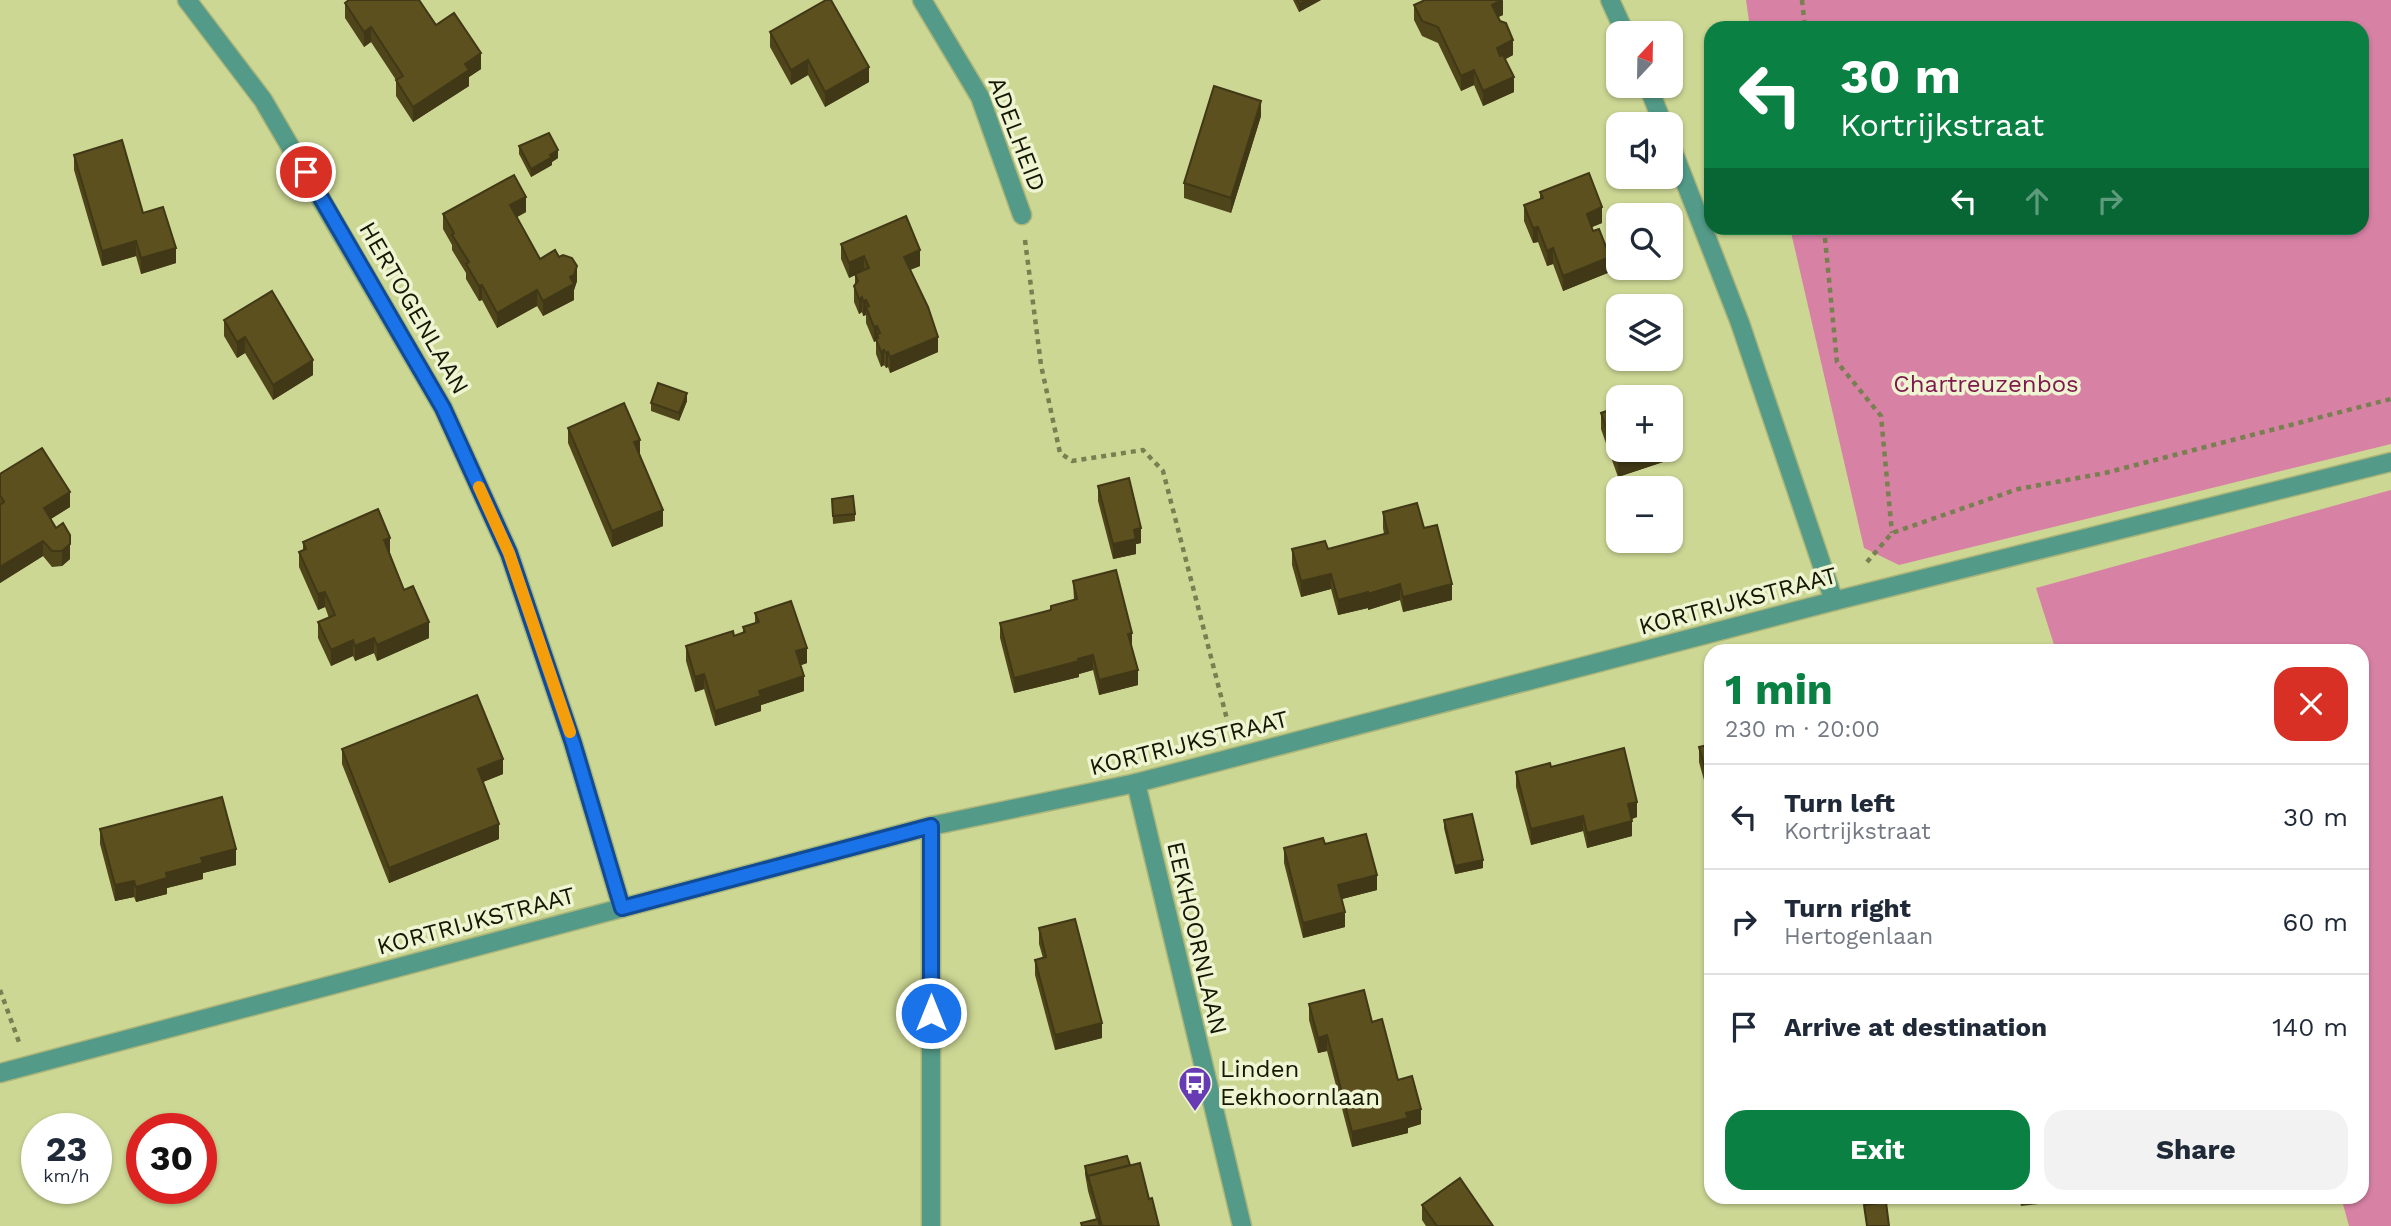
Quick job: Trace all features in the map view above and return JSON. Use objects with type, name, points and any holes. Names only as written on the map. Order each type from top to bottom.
[{"type":"street","name":"HERTOGENLAAN","points":[[187,0],[263,100],[443,408],[509,553],[573,743],[622,908]]},
{"type":"street","name":"ADELHEID","points":[[922,0],[980,97],[1022,215]]},
{"type":"street","points":[[1609,0],[1619,21]]},
{"type":"street","points":[[1683,177],[1704,231]]},
{"type":"street","points":[[1706,235],[1740,323],[1834,601]]},
{"type":"street","name":"KORTRIJKSTRAAT","points":[[0,1073],[931,826],[1136,783],[1834,601],[2391,462]]},
{"type":"street","name":"EEKHOORNLAAN","points":[[1136,783],[1242,1226]]},
{"type":"street","points":[[931,826],[931,1226]]},
{"type":"path","points":[[1802,0],[1804,21]]},
{"type":"path","points":[[1022,215],[1041,365],[1060,453],[1072,461],[1143,450],[1163,471],[1237,756]]},
{"type":"path","points":[[1826,235],[1838,362],[1881,416],[1892,533],[2018,489],[2105,472],[2391,399]]},
{"type":"path","points":[[0,990],[28,1066]]},
{"type":"green space","name":"Chartreuzenbos","points":[[1746,0],[2391,0],[2391,444],[1899,565],[1864,548],[1792,235],[2369,235],[2369,21],[1749,21]]},
{"type":"green space","points":[[2391,490],[2391,1226],[2349,1226],[2343,1204],[2369,1204],[2369,644],[2054,644],[2036,588]]},
{"type":"building","points":[[349,0],[419,0],[436,25],[454,13],[481,53],[465,64],[469,70],[413,107],[396,80],[403,76],[371,27],[364,32],[345,3]]},
{"type":"building","points":[[826,0],[831,0],[869,67],[825,92],[808,60],[791,70],[770,32]]},
{"type":"building","points":[[1425,0],[1502,0],[1492,5],[1500,21],[1506,23],[1513,40],[1497,48],[1514,77],[1483,91],[1474,70],[1461,76],[1438,27],[1422,21],[1414,5]]},
{"type":"building","points":[[1214,86],[1261,101],[1231,198],[1184,183]]},
{"type":"building","points":[[549,133],[558,150],[550,155],[552,157],[531,169],[519,146]]},
{"type":"building","points":[[122,140],[143,213],[163,207],[176,248],[141,258],[136,241],[102,251],[74,155]]},
{"type":"building","points":[[1589,173],[1602,207],[1587,214],[1593,231],[1599,229],[1606,247],[1606,259],[1563,276],[1553,248],[1547,251],[1538,227],[1533,228],[1524,205],[1543,198],[1540,192]]},
{"type":"building","points":[[514,175],[526,197],[510,205],[540,259],[555,250],[559,257],[563,255],[572,258],[577,266],[574,275],[570,277],[574,284],[543,301],[537,290],[497,313],[482,285],[479,286],[466,264],[469,262],[443,214]]},
{"type":"building","points":[[906,216],[920,250],[904,257],[928,307],[938,337],[890,357],[888,352],[881,352],[876,339],[880,333],[877,326],[874,327],[866,307],[869,306],[862,297],[859,299],[854,286],[858,281],[855,274],[869,268],[864,256],[849,263],[841,244]]},
{"type":"building","points":[[272,291],[313,360],[273,385],[245,337],[237,342],[224,320]]},
{"type":"building","points":[[658,383],[687,393],[679,413],[651,403]]},
{"type":"building","points":[[624,403],[640,440],[634,442],[663,510],[612,531],[568,428]]},
{"type":"building","points":[[1606,411],[1606,427],[1601,413]]},
{"type":"building","points":[[42,448],[70,492],[44,508],[56,528],[63,523],[70,535],[70,544],[62,551],[52,551],[43,541],[0,567],[0,505],[4,502],[0,495],[0,474]]},
{"type":"building","points":[[1129,478],[1141,528],[1134,530],[1136,539],[1113,544],[1098,486]]},
{"type":"building","points":[[853,496],[855,514],[833,516],[832,499]]},
{"type":"building","points":[[1417,503],[1424,528],[1437,525],[1452,584],[1403,597],[1400,584],[1338,600],[1331,574],[1301,581],[1292,549],[1325,541],[1328,549],[1388,533],[1383,512]]},
{"type":"building","points":[[378,509],[390,538],[384,540],[404,590],[413,586],[429,622],[377,645],[374,638],[355,646],[353,640],[331,650],[318,622],[335,615],[325,592],[318,594],[299,552],[306,549],[303,542]]},
{"type":"building","points":[[1116,570],[1138,670],[1099,680],[1093,655],[1014,678],[1000,623],[1051,610],[1051,606],[1077,599],[1073,581]]},
{"type":"building","points":[[791,601],[807,648],[796,651],[804,676],[759,691],[761,696],[715,711],[704,674],[695,677],[686,646],[733,631],[734,636],[745,632],[743,627],[759,622],[755,613]]},
{"type":"building","points":[[477,695],[503,759],[478,769],[499,824],[389,868],[342,749]]},
{"type":"building","points":[[1704,746],[1704,765],[1699,747]]},
{"type":"building","points":[[1624,748],[1637,802],[1628,804],[1632,821],[1587,833],[1583,816],[1531,829],[1516,772],[1550,763],[1551,767]]},
{"type":"building","points":[[222,797],[236,849],[201,858],[203,863],[166,873],[167,878],[136,887],[134,881],[115,885],[100,829]]},
{"type":"building","points":[[1472,814],[1483,860],[1455,866],[1444,820]]},
{"type":"building","points":[[1366,834],[1377,875],[1338,885],[1345,912],[1303,923],[1284,848],[1323,838],[1325,844]]},
{"type":"building","points":[[1075,919],[1102,1023],[1055,1035],[1035,960],[1046,957],[1039,928]]},
{"type":"building","points":[[1364,990],[1372,1022],[1382,1019],[1398,1080],[1412,1076],[1421,1109],[1406,1113],[1408,1118],[1352,1132],[1327,1035],[1318,1038],[1309,1004]]},
{"type":"building","points":[[1127,1156],[1130,1165],[1088,1176],[1088,1180],[1085,1166]]},
{"type":"building","points":[[1140,1163],[1159,1226],[1102,1226],[1088,1176]]},
{"type":"building","points":[[1460,1178],[1493,1226],[1437,1226],[1422,1205]]},
{"type":"building","points":[[1886,1204],[1889,1226],[1867,1226],[1864,1205]]},
{"type":"building","points":[[1098,1219],[1100,1226],[1082,1226],[1081,1223]]},
{"type":"slow traffic","points":[[479,487],[509,553],[570,732]]},
{"type":"place","name":"Linden Eekhoornlaan","points":[[1195,1113]]},
{"type":"route","points":[[306,172],[443,408],[509,553],[573,743],[622,908],[931,826],[931,1013]]}]
